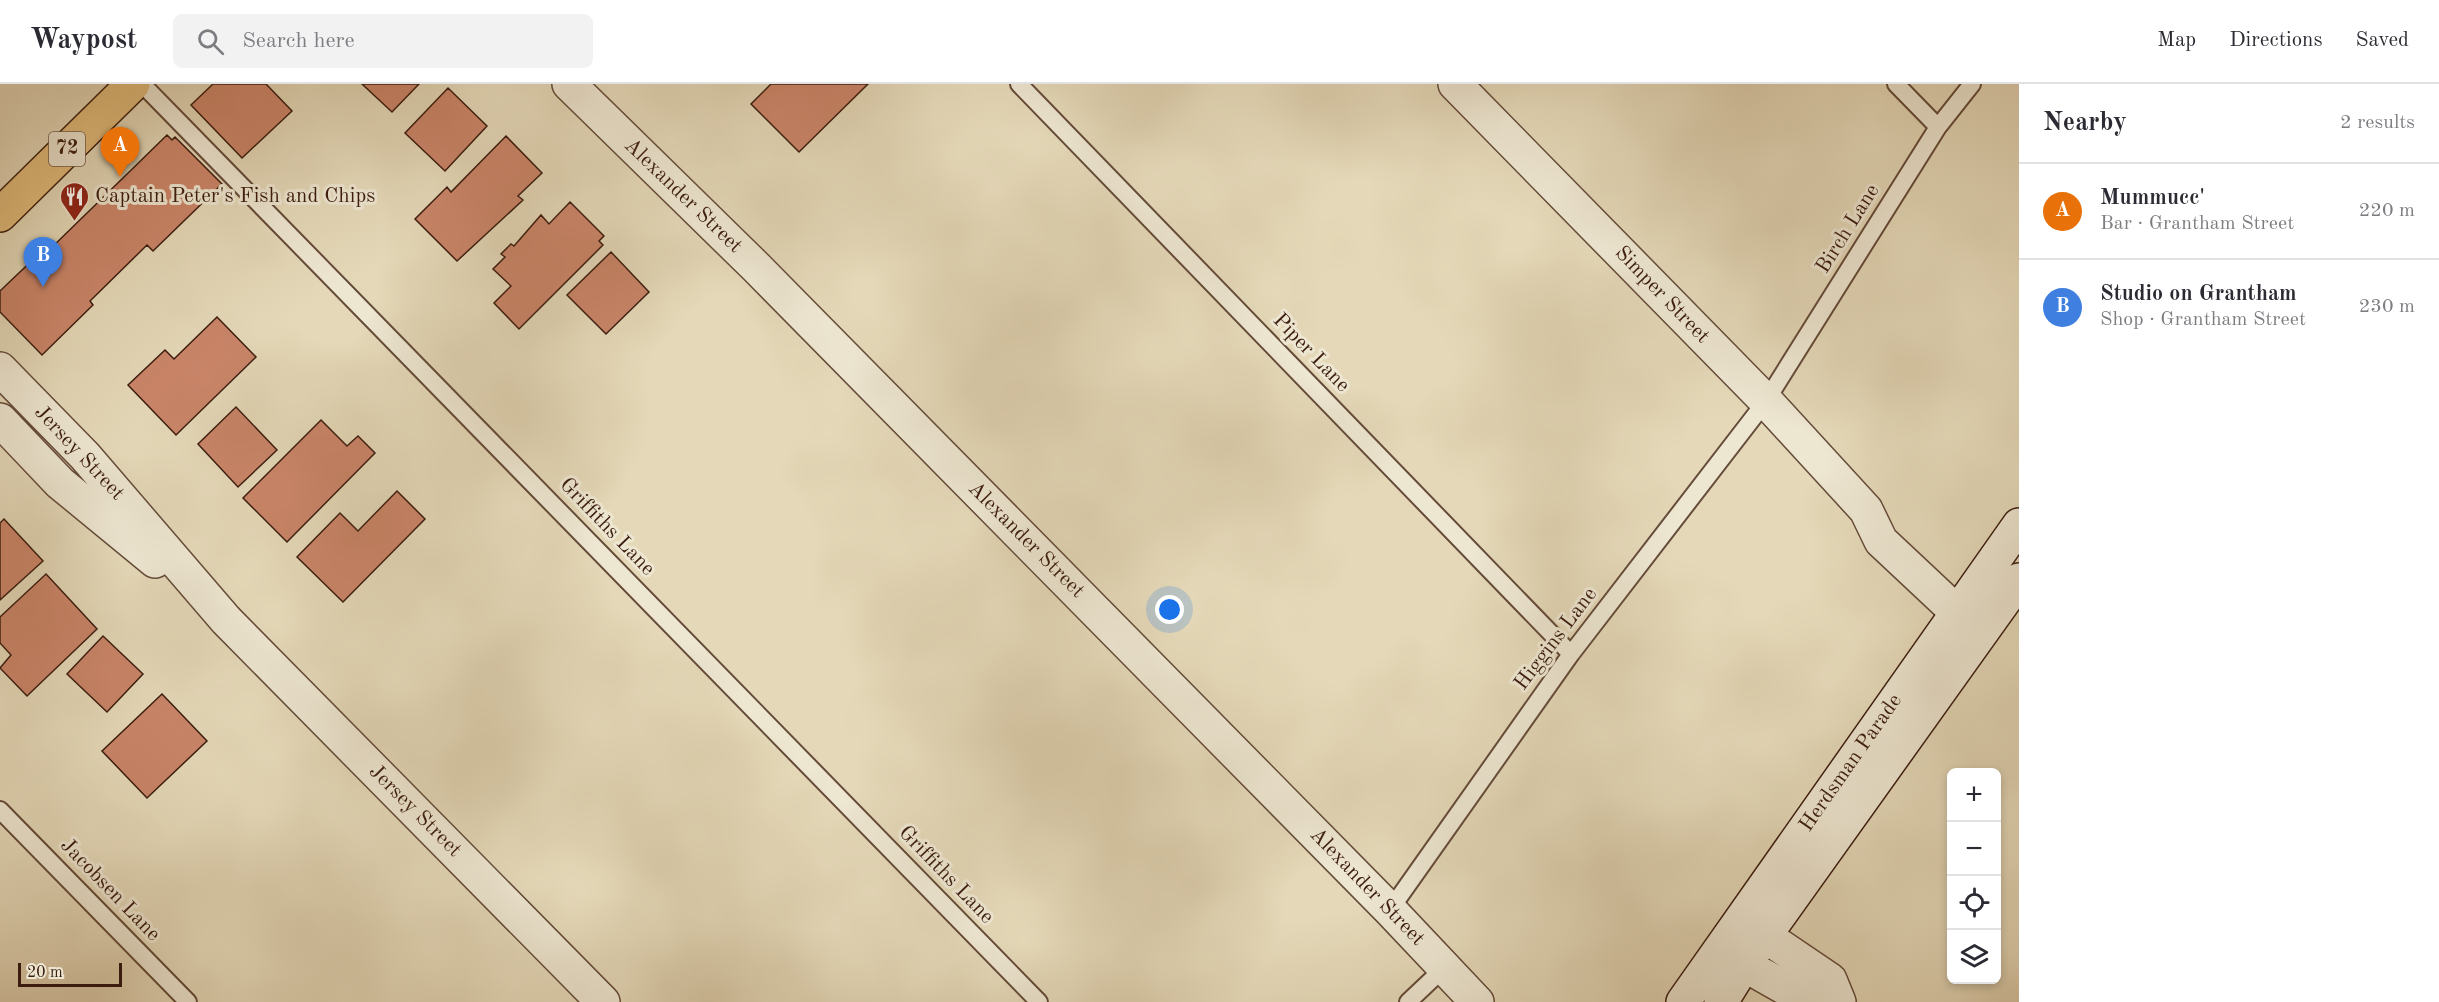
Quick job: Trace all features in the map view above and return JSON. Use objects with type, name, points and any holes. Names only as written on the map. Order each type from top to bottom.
[{"type":"main road","name":"72","points":[[0,215],[133,84]]},
{"type":"street","name":"Alexander Street","points":[[569,84],[765,275],[1390,910],[1477,1002]]},
{"type":"street","name":"Simper Street","points":[[1455,84],[1766,401],[1866,510],[1881,541],[1964,603],[1988,626]]},
{"type":"street","name":"Jersey Street","points":[[0,369],[85,456],[226,620],[603,1002]]},
{"type":"street","name":"Jersey Street","points":[[0,420],[60,483],[226,620]]},
{"type":"street","name":"Herdsman Parade","points":[[1683,1002],[1732,958],[1964,603],[2019,525]]},
{"type":"street","name":"Herdsman Parade","points":[[1753,928],[1988,626],[2019,580]]},
{"type":"street","points":[[1753,928],[1830,980],[1839,1002]]},
{"type":"street","name":"Herdsman Parade","points":[[1721,1002],[1732,958]]},
{"type":"street","points":[[1732,958],[1810,1002]]},
{"type":"lane","name":"Griffiths Lane","points":[[142,84],[1039,1002]]},
{"type":"lane","name":"Piper Lane","points":[[1019,84],[1571,654]]},
{"type":"lane","points":[[1896,84],[1938,127]]},
{"type":"lane","name":"Birch Lane","points":[[1766,401],[1938,127],[1972,84]]},
{"type":"lane","name":"Higgins Lane","points":[[1390,910],[1571,654],[1766,401]]},
{"type":"lane","name":"Jacobsen Lane","points":[[0,810],[188,1002]]},
{"type":"lane","points":[[1408,1002],[1445,967]]},
{"type":"building","points":[[213,84],[266,84],[292,111],[242,158],[191,105]]},
{"type":"building","points":[[362,84],[419,84],[392,112]]},
{"type":"building","points":[[771,84],[868,84],[799,152],[751,104]]},
{"type":"building","points":[[448,88],[487,126],[445,171],[405,133]]},
{"type":"building","points":[[167,135],[172,140],[175,137],[222,184],[153,251],[147,245],[90,301],[93,305],[42,355],[0,312],[0,291],[42,251],[45,254]]},
{"type":"building","points":[[506,136],[542,173],[518,196],[523,200],[457,261],[415,219],[447,187],[451,192]]},
{"type":"building","points":[[570,202],[604,236],[599,241],[603,245],[519,329],[494,303],[511,286],[493,269],[505,257],[501,254],[511,244],[514,246],[541,215],[549,224]]},
{"type":"building","points":[[611,252],[649,292],[606,334],[567,295]]},
{"type":"building","points":[[217,317],[256,357],[176,435],[128,385],[165,350],[174,359]]},
{"type":"building","points":[[236,407],[277,450],[238,487],[198,444]]},
{"type":"building","points":[[321,420],[347,446],[358,436],[375,453],[287,542],[243,498]]},
{"type":"building","points":[[397,491],[425,519],[343,602],[297,557],[340,513],[358,531]]},
{"type":"building","points":[[4,519],[43,561],[0,600],[0,523]]},
{"type":"building","points":[[46,574],[97,629],[27,696],[0,668],[11,655],[0,643],[0,617]]},
{"type":"building","points":[[103,636],[143,674],[107,712],[67,674]]},
{"type":"building","points":[[162,694],[207,741],[147,798],[102,751]]},
{"type":"place","name":"Mummucc'","points":[[120,177]]},
{"type":"place","name":"Captain Peter's Fish and Chips","points":[[74,222]]},
{"type":"place","name":"Studio on Grantham","points":[[43,287]]}]
